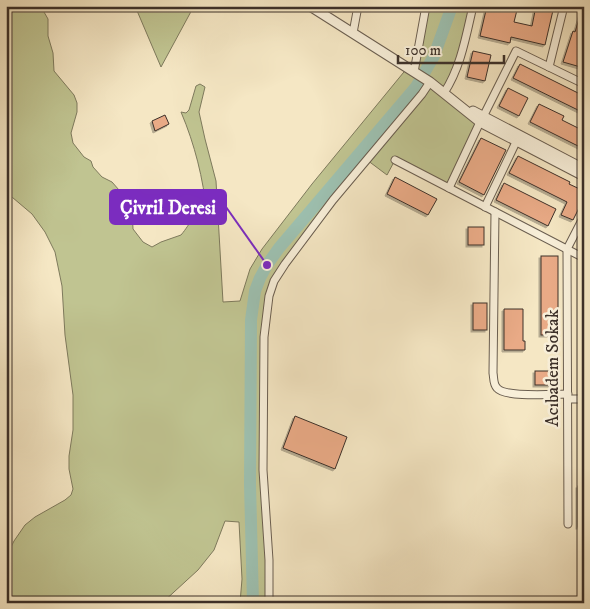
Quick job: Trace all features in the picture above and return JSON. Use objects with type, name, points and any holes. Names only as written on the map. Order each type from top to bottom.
[{"type":"street","points":[[310,6],[416,73],[516,142],[584,176]]},
{"type":"street","points":[[353,33],[358,6]]},
{"type":"street","points":[[416,73],[426,6]]},
{"type":"street","points":[[444,93],[452,81],[473,6]]},
{"type":"street","points":[[549,67],[564,6]]},
{"type":"street","points":[[449,188],[481,119],[516,51],[584,84]]},
{"type":"street","points":[[269,603],[269,560],[263,470],[264,337],[268,296],[274,281],[296,249],[333,200],[422,94],[429,82]]},
{"type":"street","points":[[481,119],[584,169]]},
{"type":"street","points":[[485,207],[516,142]]},
{"type":"street","points":[[395,160],[584,258]]},
{"type":"street","points":[[495,212],[493,372],[495,385],[501,391],[508,393],[568,397],[584,400]]},
{"type":"street","name":"Acıbadem Sokak","points":[[568,524],[567,249],[584,216]]},
{"type":"green space","points":[[6,6],[36,6],[44,12],[48,19],[48,36],[53,53],[54,71],[74,95],[77,103],[77,112],[71,133],[73,143],[84,157],[91,161],[93,167],[102,177],[112,182],[119,190],[124,191],[132,210],[133,229],[143,242],[152,247],[181,235],[194,219],[207,214],[198,162],[181,112],[186,113],[189,110],[196,86],[200,84],[205,87],[199,112],[216,181],[223,302],[240,301],[250,269],[262,249],[312,184],[408,67],[414,71],[426,6],[473,6],[464,42],[444,93],[480,122],[449,188],[395,160],[387,175],[367,160],[285,264],[268,301],[263,470],[269,603],[240,603],[242,579],[239,522],[225,521],[214,550],[198,570],[162,603],[6,603],[6,557],[14,541],[25,525],[65,500],[71,495],[73,489],[69,469],[69,456],[73,430],[73,395],[65,335],[62,286],[55,252],[45,232],[32,214],[6,192]]},
{"type":"green space","points":[[135,6],[194,6],[161,67]]},
{"type":"building","points":[[487,6],[518,6],[514,22],[532,26],[536,6],[554,6],[545,45],[511,37],[510,43],[480,36]]},
{"type":"building","points":[[582,9],[584,9],[584,68],[563,62]]},
{"type":"building","points":[[473,51],[491,55],[485,81],[467,77]]},
{"type":"building","points":[[520,64],[584,96],[584,113],[513,78]]},
{"type":"building","points":[[508,88],[528,98],[519,116],[499,106]]},
{"type":"building","points":[[539,104],[564,116],[562,120],[584,131],[584,149],[530,122]]},
{"type":"building","points":[[165,115],[169,124],[155,131],[152,121]]},
{"type":"building","points":[[481,138],[506,150],[484,195],[459,182]]},
{"type":"building","points":[[518,156],[584,191],[584,198],[573,220],[561,215],[567,202],[509,173]]},
{"type":"building","points":[[395,177],[437,199],[428,215],[387,194]]},
{"type":"building","points":[[504,183],[556,209],[548,226],[496,200]]},
{"type":"building","points":[[468,227],[484,227],[484,245],[468,245]]},
{"type":"building","points":[[541,256],[558,256],[558,335],[541,335]]},
{"type":"building","points":[[473,303],[487,303],[487,330],[473,330]]},
{"type":"building","points":[[504,309],[523,309],[523,341],[525,341],[525,350],[504,350]]},
{"type":"building","points":[[535,371],[557,371],[557,385],[535,385]]},
{"type":"building","points":[[295,416],[347,437],[335,469],[283,448]]},
{"type":"building","points":[[578,486],[584,486],[584,527],[578,527]]},
{"type":"waterway","points":[[253,603],[250,484],[251,320],[255,291],[267,265],[279,248],[416,87],[434,56],[452,6]]},
{"type":"place","name":"Çivril Deresi","points":[[267,265]]}]
